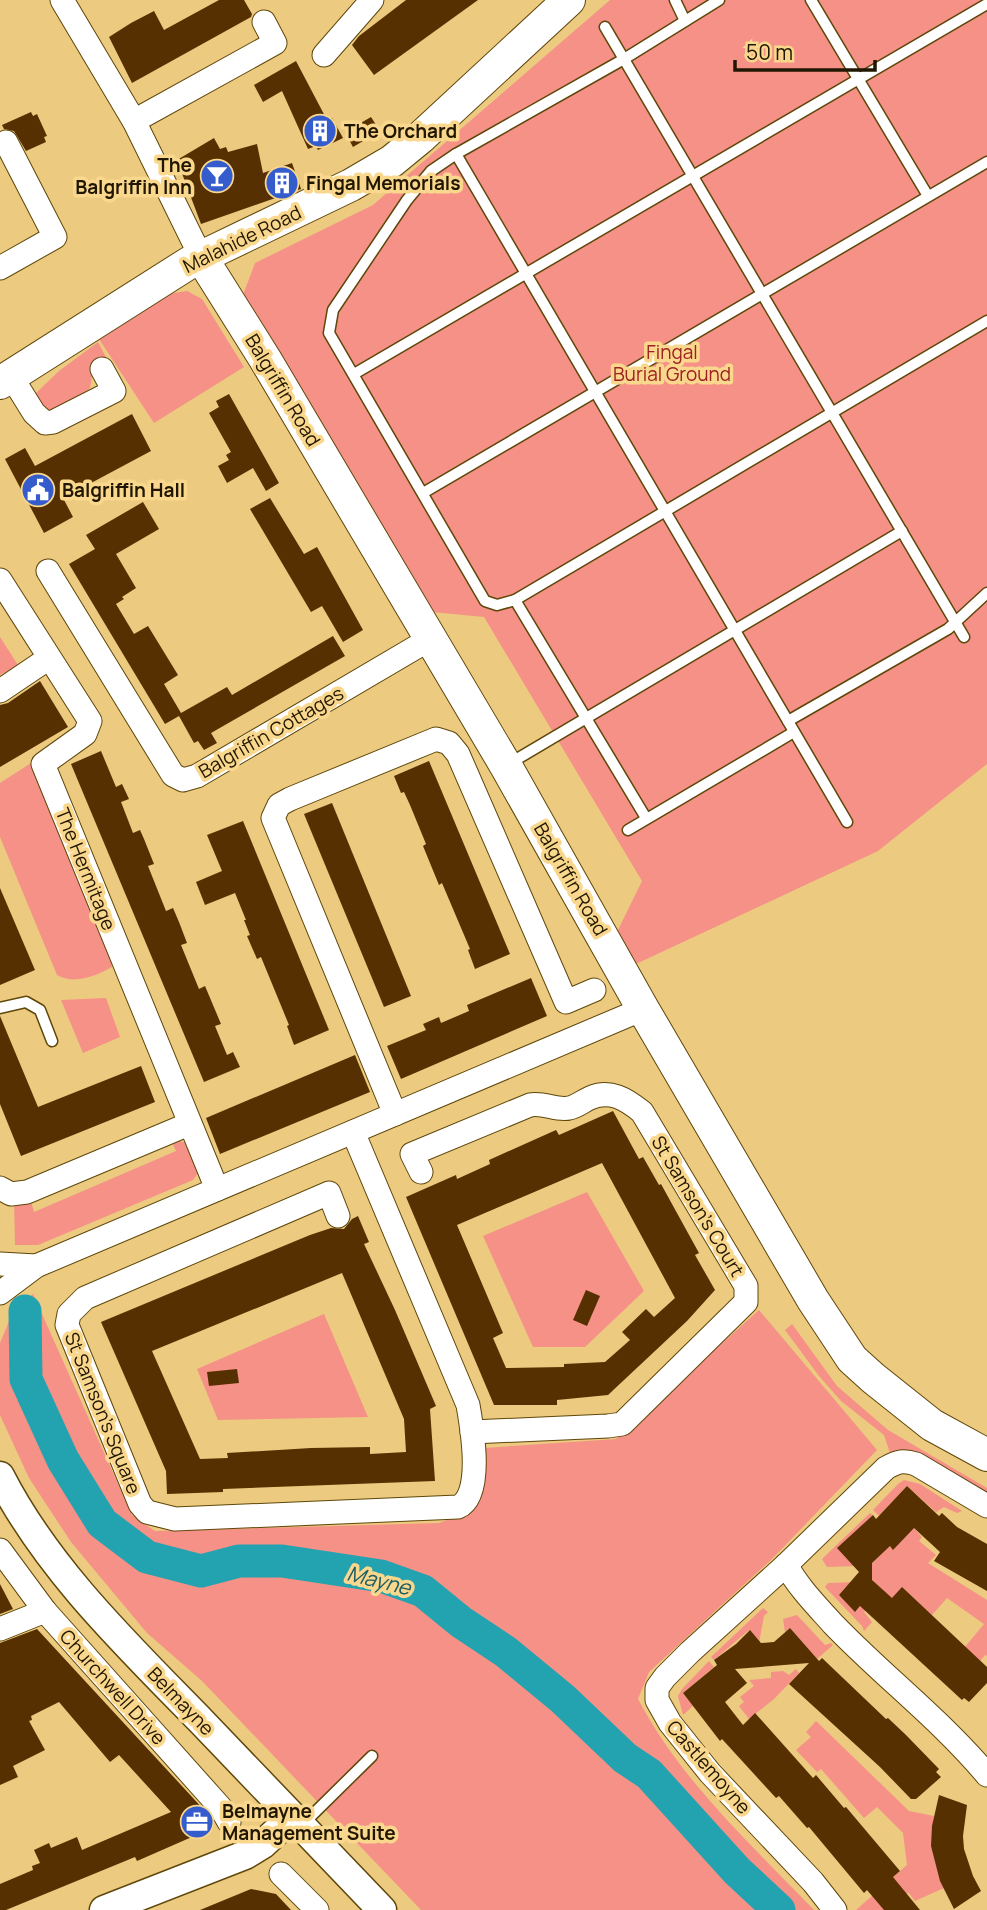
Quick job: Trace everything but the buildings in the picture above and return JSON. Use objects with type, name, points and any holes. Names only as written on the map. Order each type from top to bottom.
[{"type":"main road","name":"Malahide Road","points":[[6,379],[189,263],[351,186],[392,161],[569,0]]},
{"type":"main road","name":"Balgriffin Road","points":[[201,257],[272,371],[506,766],[643,1009],[813,1300],[852,1359],[932,1425],[987,1455]]},
{"type":"street","points":[[62,0],[134,121],[201,257]]},
{"type":"street","points":[[324,55],[372,0]]},
{"type":"street","points":[[134,121],[275,43],[264,22]]},
{"type":"street","points":[[0,268],[55,237],[6,142]]},
{"type":"street","points":[[6,379],[34,413],[46,423],[114,391],[102,369]]},
{"type":"street","name":"Balgriffin Cottages","points":[[48,570],[173,775],[183,780],[197,776],[430,639]]},
{"type":"street","name":"The Hermitage","points":[[0,580],[90,721],[85,734],[43,764],[217,1189]]},
{"type":"street","points":[[0,691],[50,658]]},
{"type":"street","points":[[395,1114],[273,818],[279,805],[436,739],[449,743],[458,754],[566,1002],[594,990]]},
{"type":"street","points":[[0,1293],[36,1266],[643,1009]]},
{"type":"street","name":"St Samson's Court","points":[[421,1172],[412,1154],[530,1105],[537,1103],[568,1109],[594,1096],[620,1097],[642,1112],[746,1286],[746,1302],[622,1424],[472,1432]]},
{"type":"street","points":[[0,1188],[11,1194],[27,1192],[189,1124]]},
{"type":"street","points":[[353,1132],[468,1405],[472,1432]]},
{"type":"street","name":"St Samson's Square","points":[[338,1216],[329,1193],[85,1297],[69,1314],[67,1325],[140,1504],[147,1512],[175,1519],[458,1507],[464,1505],[474,1483],[472,1432]]},
{"type":"street","points":[[0,1264],[36,1266]]},
{"type":"street","name":"Castlemoyne","points":[[835,1910],[813,1882],[710,1773],[670,1723],[657,1699],[657,1688],[665,1677],[895,1462],[916,1464],[987,1506]]},
{"type":"street","name":"Belmayne","points":[[0,1476],[48,1553],[78,1590],[382,1910]]},
{"type":"street","name":"Churchwell Drive","points":[[0,1550],[45,1611],[222,1808],[229,1822]]},
{"type":"street","points":[[786,1565],[797,1585],[847,1638],[967,1752],[987,1775]]},
{"type":"street","points":[[0,1629],[45,1611]]},
{"type":"street","points":[[104,1910],[245,1855],[297,1822]]},
{"type":"street","points":[[281,1874],[317,1910]]},
{"type":"lane","points":[[675,0],[685,21]]},
{"type":"lane","points":[[719,0],[624,59],[456,154],[431,172],[407,200],[333,310],[329,333],[485,601],[497,605],[515,600],[987,321]]},
{"type":"lane","points":[[811,0],[928,196]]},
{"type":"lane","points":[[354,374],[987,4]]},
{"type":"lane","points":[[605,27],[964,637]]},
{"type":"lane","points":[[456,154],[847,822]]},
{"type":"lane","points":[[424,493],[987,162]]},
{"type":"lane","points":[[506,766],[902,531]]},
{"type":"lane","points":[[788,721],[948,629],[987,593]]},
{"type":"lane","points":[[515,600],[646,818]]},
{"type":"lane","points":[[628,830],[794,732]]},
{"type":"lane","points":[[0,1009],[26,1002],[40,1010],[52,1041]]},
{"type":"lane","points":[[297,1822],[372,1756]]},
{"type":"green space","name":"Fingal Burial Ground","points":[[610,0],[987,0],[987,764],[878,851],[636,964],[617,932],[642,881],[484,617],[422,611],[243,295],[255,263],[373,205]]},
{"type":"green space","points":[[187,291],[202,299],[244,367],[154,423],[99,339],[168,294]]},
{"type":"green space","points":[[98,342],[108,361],[93,370],[90,388],[62,408],[44,409],[35,394],[59,371]]},
{"type":"green space","points":[[0,637],[18,665],[0,675]]},
{"type":"green space","points":[[31,763],[111,958],[112,967],[85,978],[71,979],[57,975],[0,837],[0,783]]},
{"type":"green space","points":[[106,998],[120,1037],[83,1053],[61,1000]]},
{"type":"green space","points":[[170,1138],[186,1143],[198,1173],[193,1180],[38,1245],[15,1245],[14,1199],[30,1198],[34,1212],[176,1151]]},
{"type":"green space","points":[[587,1192],[644,1291],[585,1347],[533,1347],[483,1236]]},
{"type":"green space","points":[[33,1294],[132,1515],[155,1531],[439,1523],[471,1511],[482,1489],[484,1448],[616,1439],[759,1310],[877,1450],[772,1559],[649,1672],[638,1699],[655,1729],[696,1784],[814,1910],[421,1910],[202,1681],[147,1633],[71,1542],[29,1478],[0,1415],[0,1343],[14,1309]]},
{"type":"green space","points":[[324,1314],[368,1417],[218,1420],[197,1369]]},
{"type":"green space","points":[[792,1324],[837,1386],[888,1430],[987,1488],[987,1498],[890,1453],[884,1435],[841,1401],[819,1376],[785,1330]]},
{"type":"green space","points":[[904,1480],[920,1484],[962,1511],[957,1513],[944,1507],[936,1512],[907,1486],[879,1516],[873,1510]]},
{"type":"green space","points":[[870,1513],[873,1515],[865,1523],[893,1549],[913,1527],[922,1537],[919,1541],[936,1555],[928,1563],[987,1600],[987,1656],[980,1661],[965,1647],[984,1624],[947,1598],[932,1615],[876,1615],[869,1607],[864,1612],[872,1622],[864,1631],[825,1587],[828,1583],[856,1582],[847,1586],[839,1595],[856,1611],[878,1586],[872,1580],[872,1563],[878,1557],[856,1566],[827,1567],[822,1559]]},
{"type":"green space","points":[[763,1608],[768,1612],[764,1616],[759,1643],[749,1630],[714,1660],[711,1657]]},
{"type":"green space","points":[[797,1615],[825,1645],[833,1645],[817,1659],[790,1628],[785,1632],[783,1619]]},
{"type":"green space","points":[[709,1661],[714,1667],[683,1693],[693,1706],[683,1715],[678,1696]]},
{"type":"green space","points":[[796,1669],[799,1673],[774,1699],[749,1719],[739,1706],[744,1702],[740,1697],[754,1686],[749,1680],[771,1678],[771,1672],[783,1671],[789,1675]]},
{"type":"green space","points":[[816,1721],[909,1811],[934,1816],[932,1835],[944,1888],[915,1901],[908,1892],[889,1910],[856,1910],[907,1865],[903,1833],[877,1807],[864,1818],[821,1769],[817,1772],[796,1750],[811,1737],[806,1732]]},
{"type":"waterway","name":"Mayne","points":[[25,1311],[26,1379],[63,1460],[102,1523],[147,1557],[201,1571],[239,1561],[282,1561],[381,1576],[423,1591],[461,1622],[506,1652],[563,1699],[625,1758],[649,1774],[737,1871],[779,1910]]},
{"type":"place","name":"The Orchard","points":[[320,131]]},
{"type":"place","name":"The Balgriffin Inn","points":[[217,176]]},
{"type":"place","name":"Fingal Memorials","points":[[282,183]]},
{"type":"place","name":"Balgriffin Hall","points":[[38,490]]},
{"type":"place","name":"Belmayne Management Suite","points":[[197,1822]]}]
